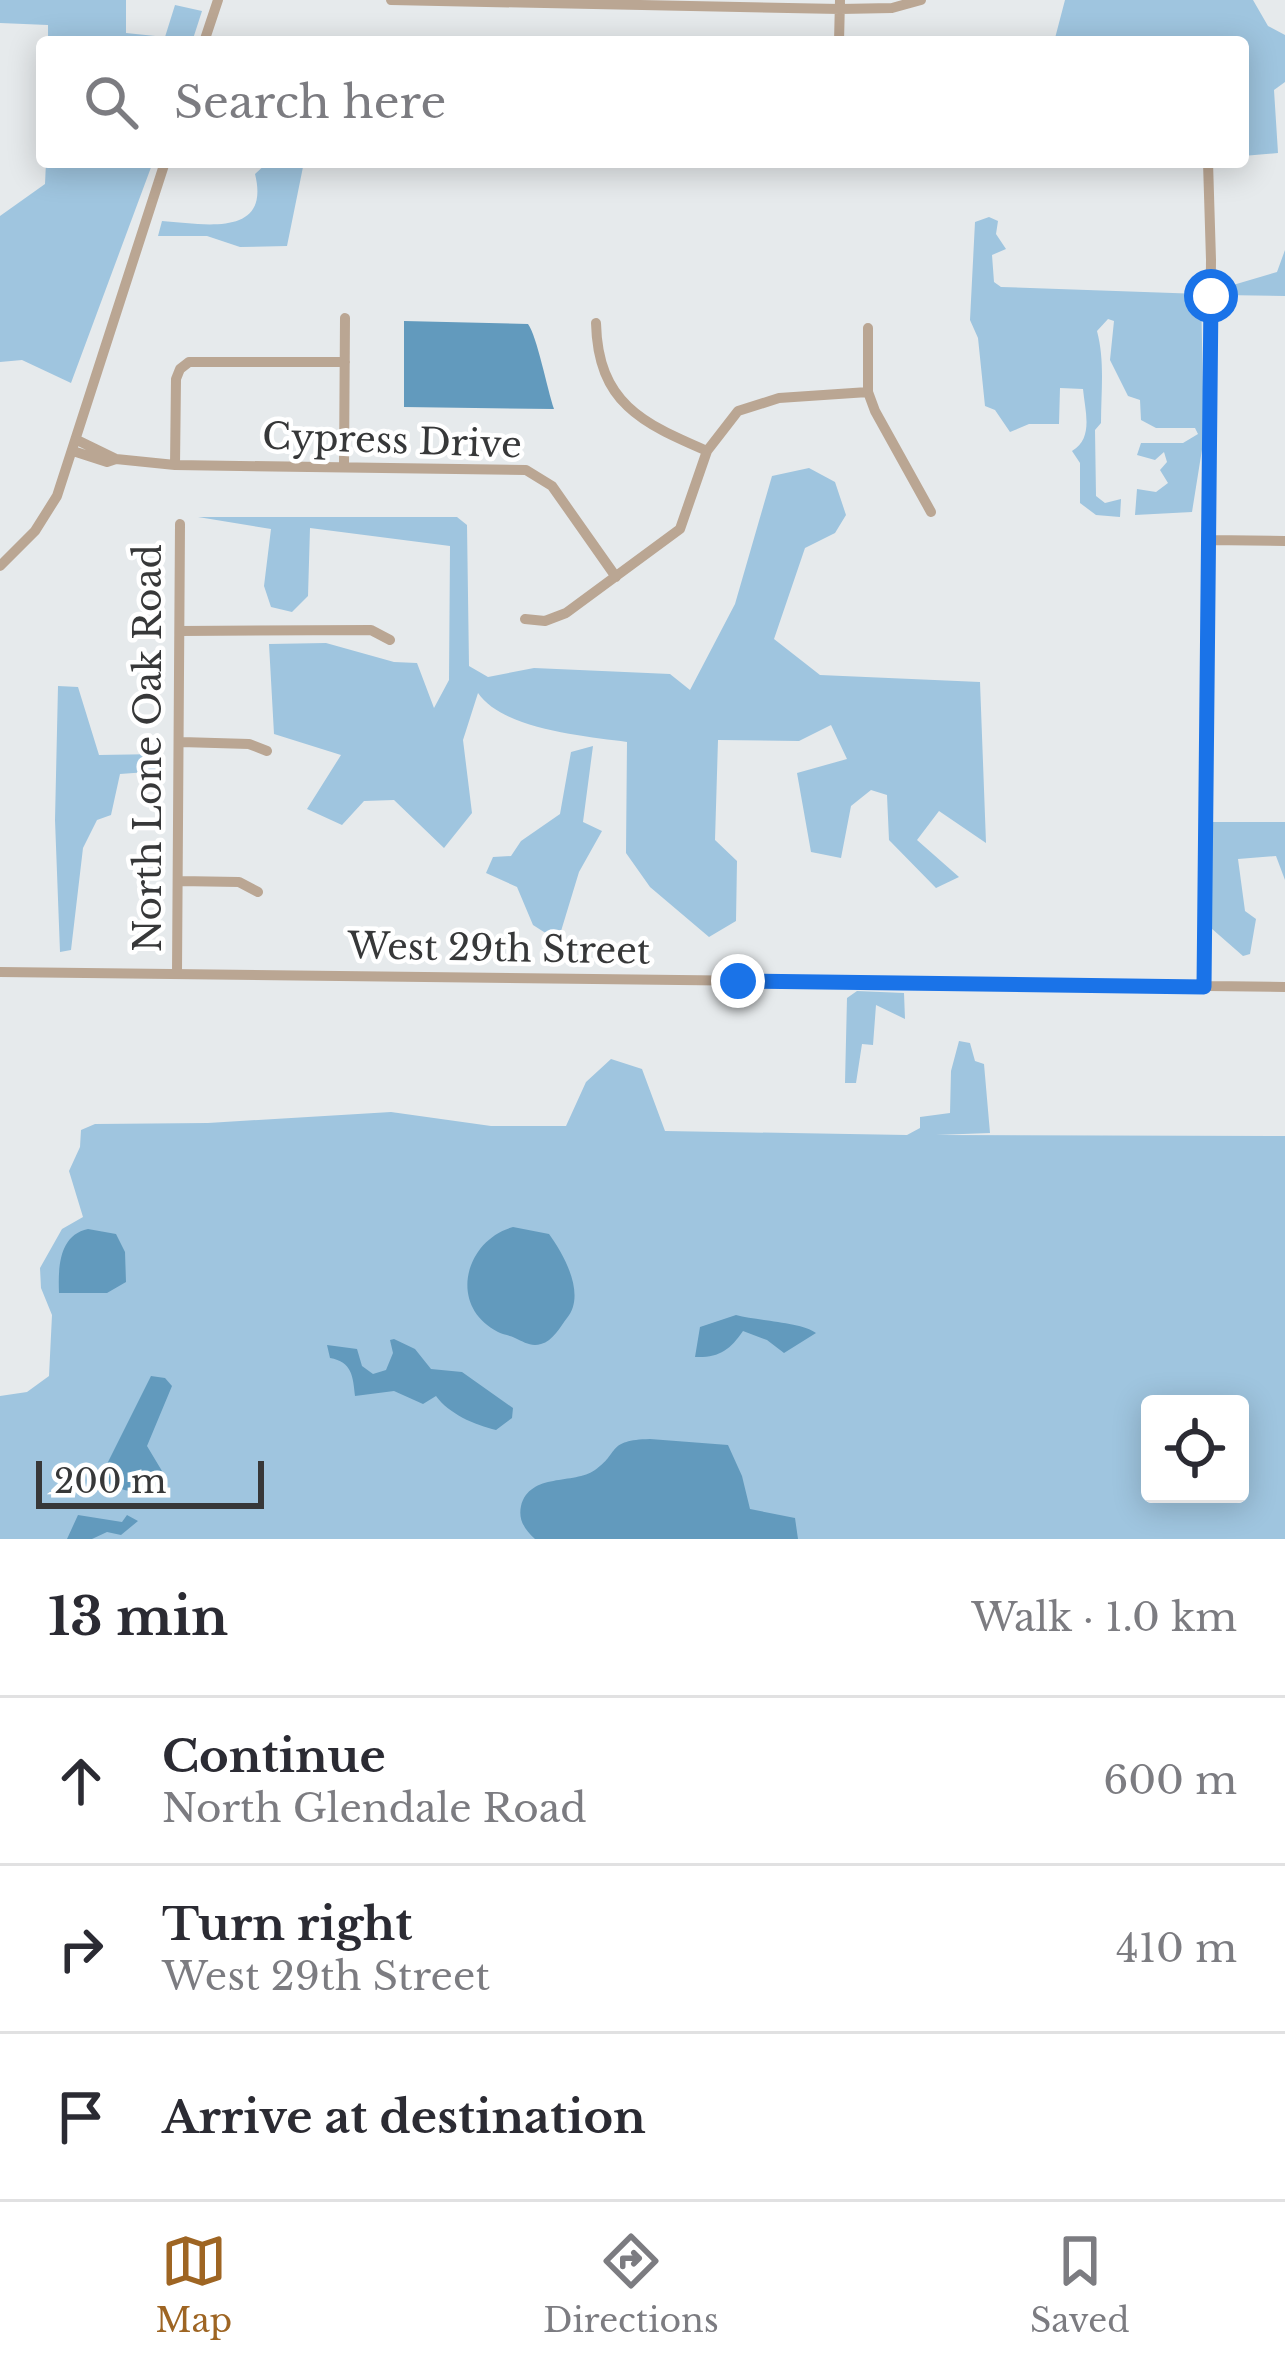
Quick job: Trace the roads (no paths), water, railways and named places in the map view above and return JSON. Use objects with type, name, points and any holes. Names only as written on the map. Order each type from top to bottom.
[{"type":"street","points":[[206,36],[218,0]]},
{"type":"street","points":[[391,0],[916,3]]},
{"type":"street","points":[[839,36],[840,4]]},
{"type":"street","points":[[0,566],[45,518],[75,446],[163,168]]},
{"type":"street","points":[[1204,987],[1208,168]]},
{"type":"street","points":[[344,465],[345,318]]},
{"type":"street","points":[[596,323],[603,371],[634,415],[707,451]]},
{"type":"street","points":[[868,328],[868,392],[931,512]]},
{"type":"street","points":[[175,465],[176,380],[180,368],[189,362],[345,362]]},
{"type":"street","points":[[525,619],[545,621],[566,613],[680,529],[707,451],[729,421],[757,403],[868,392]]},
{"type":"street","name":"Cypress Drive","points":[[75,446],[107,462],[526,470],[551,486],[616,577]]},
{"type":"street","name":"North Lone Oak Road","points":[[177,974],[180,524]]},
{"type":"street","points":[[1208,541],[1285,541]]},
{"type":"street","points":[[181,631],[371,630],[390,640]]},
{"type":"street","points":[[181,742],[249,743],[267,751]]},
{"type":"street","points":[[179,880],[239,882],[258,892]]},
{"type":"street","name":"West 29th Street","points":[[0,972],[1285,987]]}]
